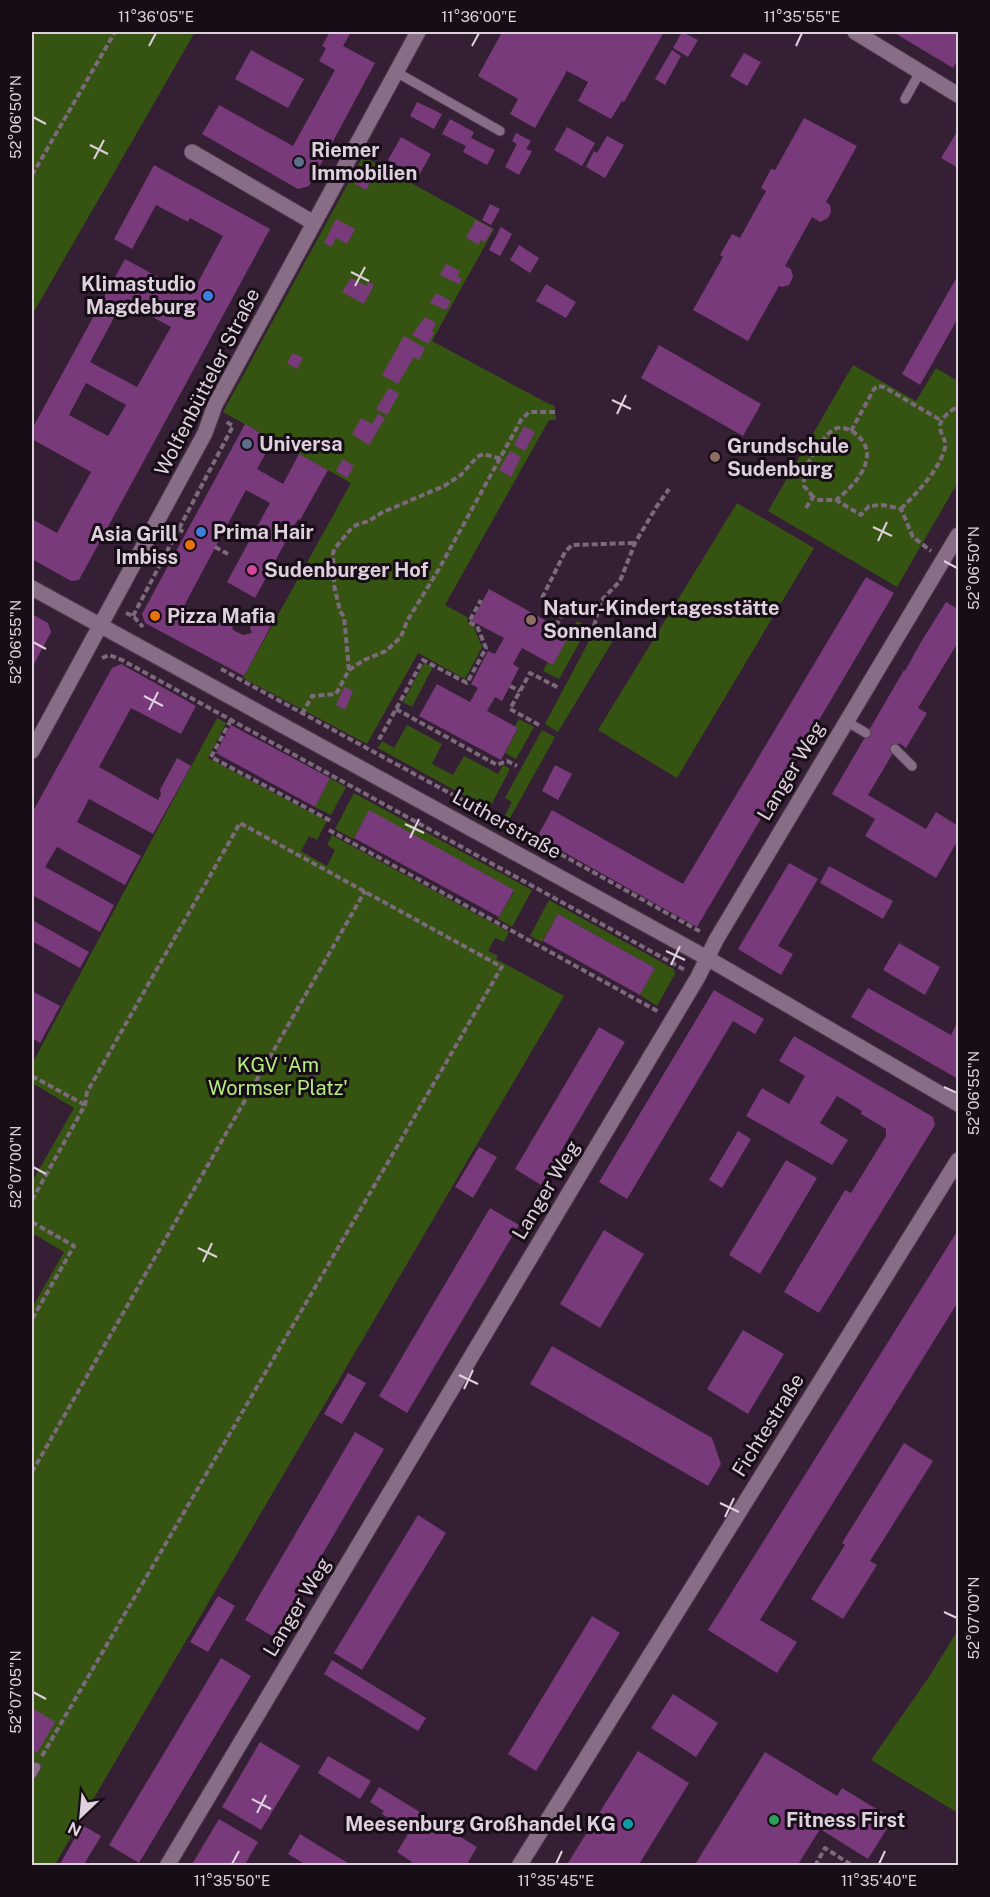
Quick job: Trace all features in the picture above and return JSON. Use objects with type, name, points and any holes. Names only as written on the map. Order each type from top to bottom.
[{"type":"street","name":"Wolfenbütteler Straße","points":[[32,751],[205,433],[213,412],[418,32]]},
{"type":"street","points":[[855,32],[958,95]]},
{"type":"street","points":[[192,152],[314,223]]},
{"type":"street","name":"Langer Weg","points":[[167,1866],[698,977],[716,940],[958,535]]},
{"type":"street","name":"Lutherstraße","points":[[32,588],[707,958],[958,1104]]},
{"type":"street","name":"Fichtestraße","points":[[519,1866],[958,1160]]},
{"type":"lane","points":[[396,72],[500,130]]},
{"type":"lane","points":[[905,99],[920,72]]},
{"type":"lane","points":[[846,720],[866,733]]},
{"type":"lane","points":[[895,749],[912,766]]},
{"type":"path","points":[[32,175],[115,32]]},
{"type":"path","points":[[850,431],[874,389],[878,386],[884,387],[942,421]]},
{"type":"path","points":[[901,509],[926,482],[943,454],[946,442],[940,427],[950,412],[958,407]]},
{"type":"path","points":[[133,616],[232,426],[213,412]]},
{"type":"path","points":[[304,710],[312,696],[336,694],[349,670],[364,660],[386,651],[401,637],[407,621],[439,569],[521,420],[529,412],[555,412]]},
{"type":"path","points":[[836,500],[851,487],[867,460],[868,452],[865,444],[844,428],[834,428],[809,462],[803,478],[807,492],[819,500],[836,500],[861,515],[869,506],[883,505],[901,509]]},
{"type":"path","points":[[349,670],[344,617],[340,611],[334,585],[335,548],[357,525],[444,486],[462,475],[477,457],[483,454],[501,459]]},
{"type":"path","points":[[594,626],[601,601],[620,581],[635,543],[669,489]]},
{"type":"path","points":[[806,508],[813,497]]},
{"type":"path","points":[[901,509],[913,537],[944,559]]},
{"type":"path","points":[[178,529],[186,533]]},
{"type":"path","points":[[542,598],[565,552],[572,545],[635,543]]},
{"type":"path","points":[[215,548],[228,555]]},
{"type":"path","points":[[378,737],[380,738],[423,660],[467,683],[486,648],[477,626],[469,622],[481,600]]},
{"type":"path","points":[[112,606],[133,616],[141,626],[151,631]]},
{"type":"path","points":[[556,626],[565,610]]},
{"type":"path","points":[[88,650],[102,658],[110,655],[122,660],[698,977]]},
{"type":"path","points":[[212,664],[716,940]]},
{"type":"path","points":[[539,725],[510,709],[530,673],[559,688]]},
{"type":"path","points":[[510,686],[520,691]]},
{"type":"path","points":[[396,709],[497,765],[507,761],[517,766]]},
{"type":"path","points":[[231,720],[211,757],[333,822]]},
{"type":"path","points":[[32,1200],[85,1105],[87,1092],[240,823],[313,860],[365,891],[503,965],[34,1770]]},
{"type":"path","points":[[329,830],[672,1019]]},
{"type":"path","points":[[32,1472],[365,891]]},
{"type":"path","points":[[32,1076],[85,1105]]},
{"type":"path","points":[[32,1222],[74,1246],[32,1318]]},
{"type":"path","points":[[814,1866],[825,1848],[853,1866]]},
{"type":"green space","points":[[36,32],[195,32],[32,315],[32,39]]},
{"type":"green space","points":[[363,156],[494,229],[432,341],[554,405],[556,420],[549,420],[445,605],[467,617],[482,647],[465,679],[418,653],[367,744],[243,678],[351,483],[223,412]]},
{"type":"green space","points":[[853,365],[916,401],[936,368],[958,381],[958,482],[897,587],[768,511]]},
{"type":"green space","points":[[737,503],[814,548],[677,778],[598,730]]},
{"type":"green space","points":[[577,621],[588,627],[559,679],[543,671],[548,662],[553,665]]},
{"type":"green space","points":[[598,624],[617,634],[558,732],[545,724]]},
{"type":"green space","points":[[424,663],[433,667],[412,707],[403,702]]},
{"type":"green space","name":"KGV 'Am Wormser Platz'","points":[[217,718],[226,723],[208,758],[327,821],[317,840],[309,836],[301,851],[327,866],[335,850],[327,845],[332,835],[509,932],[504,942],[495,938],[488,951],[498,956],[496,959],[564,996],[54,1866],[32,1865],[32,1308],[64,1252],[32,1233],[32,1182],[74,1108],[32,1083],[32,1064]]},
{"type":"green space","points":[[519,719],[534,727],[516,759],[505,753],[518,729],[515,726]]},
{"type":"green space","points":[[407,725],[442,744],[432,764],[453,775],[464,756],[498,774],[503,765],[510,769],[489,809],[378,748],[382,741],[394,748]]},
{"type":"green space","points":[[542,730],[555,737],[509,820],[504,817],[512,802],[505,798]]},
{"type":"green space","points":[[330,778],[346,787],[331,815],[315,807]]},
{"type":"green space","points":[[354,793],[532,890],[512,927],[498,919],[514,891],[369,811],[353,839],[335,829]]},
{"type":"green space","points":[[549,900],[674,969],[675,974],[657,1006],[640,995],[655,968],[558,914],[542,942],[530,936]]},
{"type":"green space","points":[[958,1630],[958,1813],[871,1760],[929,1677]]},
{"type":"building","points":[[330,32],[351,32],[343,46],[375,63],[309,186],[298,189],[202,134],[219,105],[293,146],[335,70],[319,61],[326,48],[322,46]]},
{"type":"building","points":[[502,32],[664,32],[624,102],[622,101],[611,119],[578,101],[588,82],[567,71],[535,128],[510,114],[518,99],[478,76]]},
{"type":"building","points":[[682,32],[698,40],[688,57],[673,48]]},
{"type":"building","points":[[893,32],[957,32],[958,59],[953,68]]},
{"type":"building","points":[[251,50],[304,79],[288,108],[235,79]]},
{"type":"building","points":[[672,50],[681,56],[665,85],[655,79]]},
{"type":"building","points":[[744,53],[761,62],[747,86],[730,76]]},
{"type":"building","points":[[417,102],[442,114],[434,129],[410,116]]},
{"type":"building","points":[[804,118],[857,146],[826,202],[830,205],[831,212],[828,218],[820,222],[812,217],[785,266],[791,269],[793,277],[789,285],[779,286],[748,341],[693,310],[723,257],[720,255],[732,234],[740,238],[766,191],[761,188],[771,169],[775,170]]},
{"type":"building","points":[[450,119],[474,132],[471,138],[495,150],[487,165],[463,152],[466,146],[442,134]]},
{"type":"building","points":[[567,127],[595,143],[582,166],[554,150]]},
{"type":"building","points":[[958,130],[958,168],[941,158]]},
{"type":"building","points":[[516,133],[531,141],[526,149],[532,151],[519,175],[505,167],[517,144],[512,141]]},
{"type":"building","points":[[607,136],[624,145],[605,178],[586,167],[594,151],[597,153]]},
{"type":"building","points":[[401,137],[431,154],[418,177],[388,160]]},
{"type":"building","points":[[366,164],[377,170],[366,190],[355,184]]},
{"type":"building","points":[[154,165],[270,229],[79,580],[71,581],[32,559],[32,519],[57,533],[91,472],[32,439],[32,429],[125,259],[191,295],[223,236],[190,218],[188,222],[156,205],[132,249],[114,239]],"holes":[[[123,301],[171,327],[137,387],[90,362]],[[86,383],[126,405],[108,436],[69,415]]]},
{"type":"building","points":[[490,204],[500,209],[491,225],[482,220]]},
{"type":"building","points":[[336,219],[355,229],[347,244],[336,238],[331,247],[324,243]]},
{"type":"building","points":[[476,220],[493,229],[485,242],[481,240],[478,245],[466,237]]},
{"type":"building","points":[[501,227],[512,234],[500,256],[489,250]]},
{"type":"building","points":[[519,245],[539,258],[530,273],[510,260]]},
{"type":"building","points":[[446,264],[460,271],[457,276],[462,279],[459,284],[440,275]]},
{"type":"building","points":[[958,275],[958,318],[920,385],[902,374]]},
{"type":"building","points":[[351,278],[366,286],[368,282],[374,285],[364,304],[342,292]]},
{"type":"building","points":[[546,284],[576,302],[566,318],[536,301]]},
{"type":"building","points":[[436,293],[451,301],[446,310],[430,303]]},
{"type":"building","points":[[425,317],[436,323],[428,344],[412,335]]},
{"type":"building","points":[[404,336],[425,348],[419,360],[414,357],[398,384],[382,375]]},
{"type":"building","points":[[659,345],[761,404],[743,436],[641,378]]},
{"type":"building","points":[[293,353],[303,358],[297,369],[287,363]]},
{"type":"building","points":[[389,388],[399,394],[387,415],[376,409]]},
{"type":"building","points":[[378,414],[385,418],[369,445],[352,434],[361,418],[372,424]]},
{"type":"building","points":[[245,424],[273,440],[257,469],[283,484],[299,454],[328,470],[255,598],[227,582],[270,503],[246,490],[185,604],[189,610],[194,609],[220,623],[223,620],[232,625],[233,630],[243,635],[252,633],[250,628],[257,616],[272,624],[244,676],[145,623],[142,614]]},
{"type":"building","points":[[524,426],[535,432],[525,451],[514,445]]},
{"type":"building","points":[[510,451],[521,457],[511,477],[499,470]]},
{"type":"building","points":[[343,459],[354,466],[347,478],[336,471]]},
{"type":"building","points":[[866,577],[894,593],[697,927],[537,837],[552,810],[683,884]]},
{"type":"building","points":[[489,589],[570,634],[553,665],[522,648],[513,664],[519,668],[502,701],[495,697],[487,711],[518,728],[501,760],[419,716],[437,684],[470,702],[478,688],[471,684],[488,651],[495,654],[504,638],[472,621]]},
{"type":"building","points":[[946,602],[958,609],[958,645],[918,708],[927,713],[906,748],[899,743],[868,795],[926,829],[936,812],[958,826],[958,840],[936,878],[865,836],[875,819],[832,794]]},
{"type":"building","points":[[32,614],[48,623],[51,632],[32,668]]},
{"type":"building","points":[[121,664],[196,706],[181,734],[131,708],[99,767],[158,800],[160,790],[177,758],[191,766],[153,834],[89,799],[77,822],[141,856],[125,885],[57,847],[45,867],[114,905],[100,932],[32,895],[32,813],[112,668]]},
{"type":"building","points":[[344,687],[353,691],[345,710],[336,705]]},
{"type":"building","points":[[231,725],[330,778],[315,807],[216,753]]},
{"type":"building","points":[[555,765],[572,774],[558,800],[542,791]]},
{"type":"building","points":[[369,810],[514,890],[499,917],[354,838]]},
{"type":"building","points":[[789,863],[818,879],[778,946],[793,954],[781,975],[738,949]]},
{"type":"building","points":[[829,866],[893,901],[883,919],[820,883]]},
{"type":"building","points":[[558,914],[655,968],[640,995],[543,941]]},
{"type":"building","points":[[32,920],[89,952],[80,968],[32,941]]},
{"type":"building","points":[[899,943],[940,967],[925,995],[883,970]]},
{"type":"building","points":[[868,988],[951,1035],[958,1021],[958,1079],[851,1017]]},
{"type":"building","points":[[714,990],[764,1019],[755,1034],[733,1021],[627,1199],[599,1182]]},
{"type":"building","points":[[32,991],[60,1006],[40,1043],[32,1038]]},
{"type":"building","points":[[599,1027],[625,1042],[541,1185],[515,1169]]},
{"type":"building","points":[[794,1036],[933,1117],[935,1125],[819,1313],[784,1292],[845,1190],[851,1193],[886,1136],[886,1129],[837,1096],[820,1123],[848,1140],[832,1165],[746,1116],[762,1088],[789,1104],[805,1076],[779,1061]]},
{"type":"building","points":[[738,1131],[751,1139],[722,1188],[709,1180]]},
{"type":"building","points":[[479,1147],[497,1157],[473,1198],[455,1187]]},
{"type":"building","points":[[786,1160],[817,1178],[760,1274],[729,1255]]},
{"type":"building","points":[[490,1208],[519,1225],[407,1413],[379,1396]]},
{"type":"building","points":[[604,1230],[644,1254],[600,1328],[560,1304]]},
{"type":"building","points":[[958,1230],[958,1302],[760,1620],[797,1642],[777,1673],[708,1630]]},
{"type":"building","points":[[743,1330],[784,1354],[748,1414],[707,1389]]},
{"type":"building","points":[[552,1346],[712,1438],[721,1464],[708,1486],[530,1384]]},
{"type":"building","points":[[348,1373],[366,1383],[342,1424],[324,1414]]},
{"type":"building","points":[[355,1432],[384,1449],[274,1637],[245,1620]]},
{"type":"building","points":[[904,1443],[933,1461],[870,1561],[877,1565],[843,1619],[811,1599],[845,1545],[842,1543]]},
{"type":"building","points":[[418,1515],[446,1533],[362,1670],[334,1653]]},
{"type":"building","points":[[218,1596],[235,1606],[208,1652],[190,1642]]},
{"type":"building","points":[[592,1616],[620,1633],[536,1771],[508,1754]]},
{"type":"building","points":[[221,1658],[251,1676],[139,1863],[109,1845]]},
{"type":"building","points":[[332,1660],[426,1718],[418,1731],[324,1674]]},
{"type":"building","points":[[673,1694],[718,1723],[696,1757],[651,1728]]},
{"type":"building","points":[[32,1708],[55,1722],[37,1753],[32,1749]]},
{"type":"building","points":[[260,1742],[300,1766],[261,1830],[222,1807]]},
{"type":"building","name":"Meesenburg Großhandel KG","points":[[638,1751],[689,1783],[638,1866],[566,1866]]},
{"type":"building","name":"Fitness First","points":[[765,1752],[837,1796],[842,1788],[893,1819],[868,1859],[820,1829],[797,1866],[694,1866]]},
{"type":"building","points":[[328,1756],[371,1781],[360,1799],[318,1773]]},
{"type":"building","points":[[379,1787],[477,1847],[466,1866],[410,1866],[412,1862],[397,1852],[410,1831],[382,1814],[384,1811],[370,1802]]},
{"type":"building","points":[[219,1819],[258,1842],[244,1866],[191,1866]]},
{"type":"building","points":[[82,1825],[101,1836],[83,1866],[59,1866]]},
{"type":"building","points":[[300,1834],[353,1866],[308,1866],[288,1854]]},
{"type":"place","name":"Riemer Immobilien","points":[[299,162]]},
{"type":"place","name":"Klimastudio Magdeburg","points":[[208,296]]},
{"type":"place","name":"Universa","points":[[247,444]]},
{"type":"place","name":"Grundschule Sudenburg","points":[[715,457]]},
{"type":"place","name":"Prima Hair","points":[[201,532]]},
{"type":"place","name":"Asia Grill Imbiss","points":[[190,545]]},
{"type":"place","name":"Sudenburger Hof","points":[[252,570]]},
{"type":"place","name":"Pizza Mafia","points":[[155,616]]},
{"type":"place","name":"Natur-Kindertagesstätte Sonnenland","points":[[531,620]]},
{"type":"place","name":"Fitness First","points":[[774,1820]]},
{"type":"place","name":"Meesenburg Großhandel KG","points":[[628,1824]]}]
